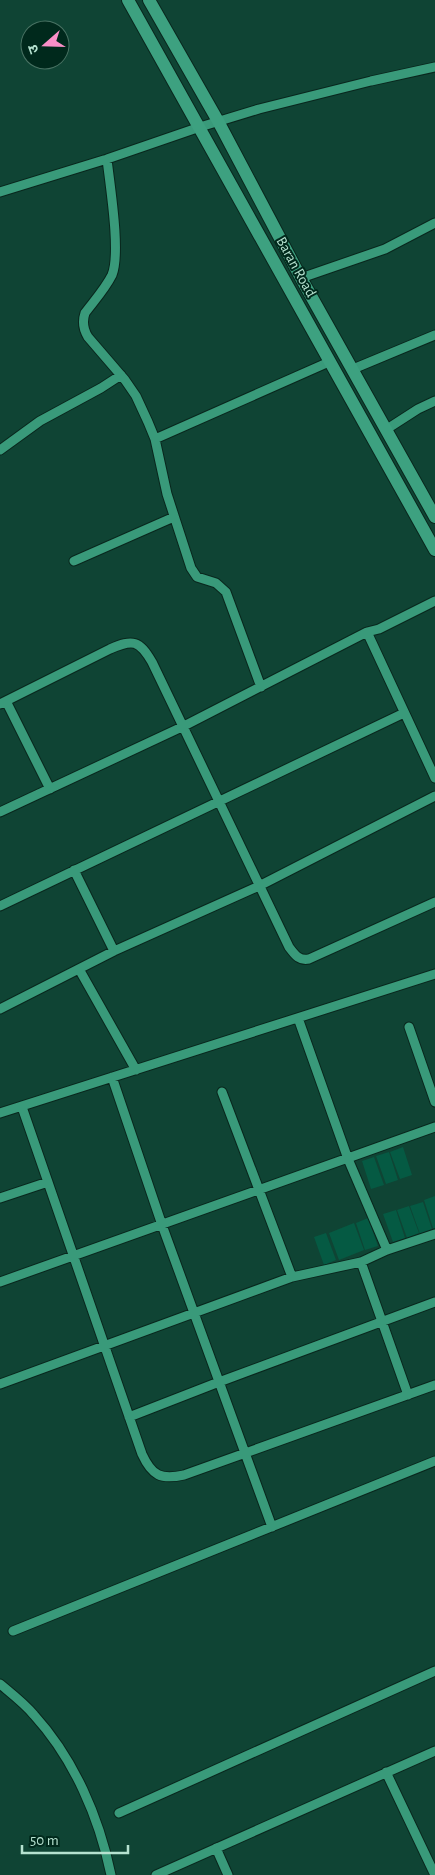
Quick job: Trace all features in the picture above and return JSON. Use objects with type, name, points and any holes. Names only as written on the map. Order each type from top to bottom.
[{"type":"main road","name":"Baran Road","points":[[128,0],[435,550]]},
{"type":"main road","name":"Baran Road","points":[[149,0],[218,121],[301,278],[433,510]]},
{"type":"street","points":[[0,192],[259,109],[435,67]]},
{"type":"street","points":[[107,159],[115,239],[115,265],[107,284],[85,313],[83,325],[88,337],[121,375],[136,396],[155,439],[174,517],[194,573],[200,579],[220,585],[226,592],[261,687]]},
{"type":"street","points":[[301,278],[385,249],[435,223]]},
{"type":"street","points":[[353,369],[435,335]]},
{"type":"street","points":[[155,439],[330,362]]},
{"type":"street","points":[[0,450],[40,421],[102,388],[121,375]]},
{"type":"street","points":[[387,429],[418,409],[435,401]]},
{"type":"street","points":[[74,561],[174,517]]},
{"type":"street","points":[[0,812],[184,726],[367,632],[379,629],[435,601]]},
{"type":"street","points":[[367,632],[435,778]]},
{"type":"street","points":[[50,789],[3,703],[110,649],[127,642],[134,642],[146,652],[184,726],[258,886],[289,947],[298,958],[305,960],[320,955],[435,902]]},
{"type":"street","points":[[0,906],[404,713]]},
{"type":"street","points":[[0,1009],[114,951],[258,886],[435,796]]},
{"type":"street","points":[[74,870],[114,951]]},
{"type":"street","points":[[79,969],[136,1070]]},
{"type":"street","points":[[0,1114],[435,974]]},
{"type":"street","points":[[298,1018],[348,1158],[387,1250]]},
{"type":"street","points":[[409,1027],[435,1102]]},
{"type":"street","points":[[112,1077],[193,1313],[272,1527]]},
{"type":"street","points":[[222,1092],[292,1277]]},
{"type":"street","points":[[22,1107],[145,1461],[159,1476],[184,1475],[435,1385]]},
{"type":"street","points":[[0,1282],[435,1127]]},
{"type":"street","points":[[0,1198],[48,1182]]},
{"type":"street","points":[[0,1384],[292,1277],[361,1262],[387,1250],[435,1234]]},
{"type":"street","points":[[361,1262],[408,1394]]},
{"type":"street","points":[[129,1417],[435,1302]]},
{"type":"street","points":[[13,1630],[435,1461]]},
{"type":"street","points":[[119,1813],[435,1670]]},
{"type":"street","points":[[0,1684],[34,1714],[60,1748],[76,1774],[101,1834],[111,1875]]},
{"type":"street","points":[[156,1875],[435,1750]]},
{"type":"street","points":[[386,1772],[432,1873]]},
{"type":"street","points":[[216,1848],[228,1875]]},
{"type":"building","points":[[403,1147],[412,1175],[400,1179],[390,1152]]},
{"type":"building","points":[[389,1152],[398,1180],[386,1184],[376,1156]]},
{"type":"building","points":[[374,1157],[384,1185],[371,1189],[362,1161]]},
{"type":"building","points":[[435,1196],[435,1228],[433,1228],[424,1200]]},
{"type":"building","points":[[423,1202],[432,1229],[420,1234],[410,1206]]},
{"type":"building","points":[[409,1206],[419,1233],[407,1238],[397,1210]]},
{"type":"building","points":[[396,1210],[405,1238],[393,1242],[383,1214]]},
{"type":"building","points":[[368,1218],[378,1246],[365,1250],[356,1223]]},
{"type":"building","points":[[354,1223],[364,1250],[339,1260],[329,1233]]},
{"type":"building","points":[[326,1233],[336,1260],[324,1265],[314,1237]]}]
